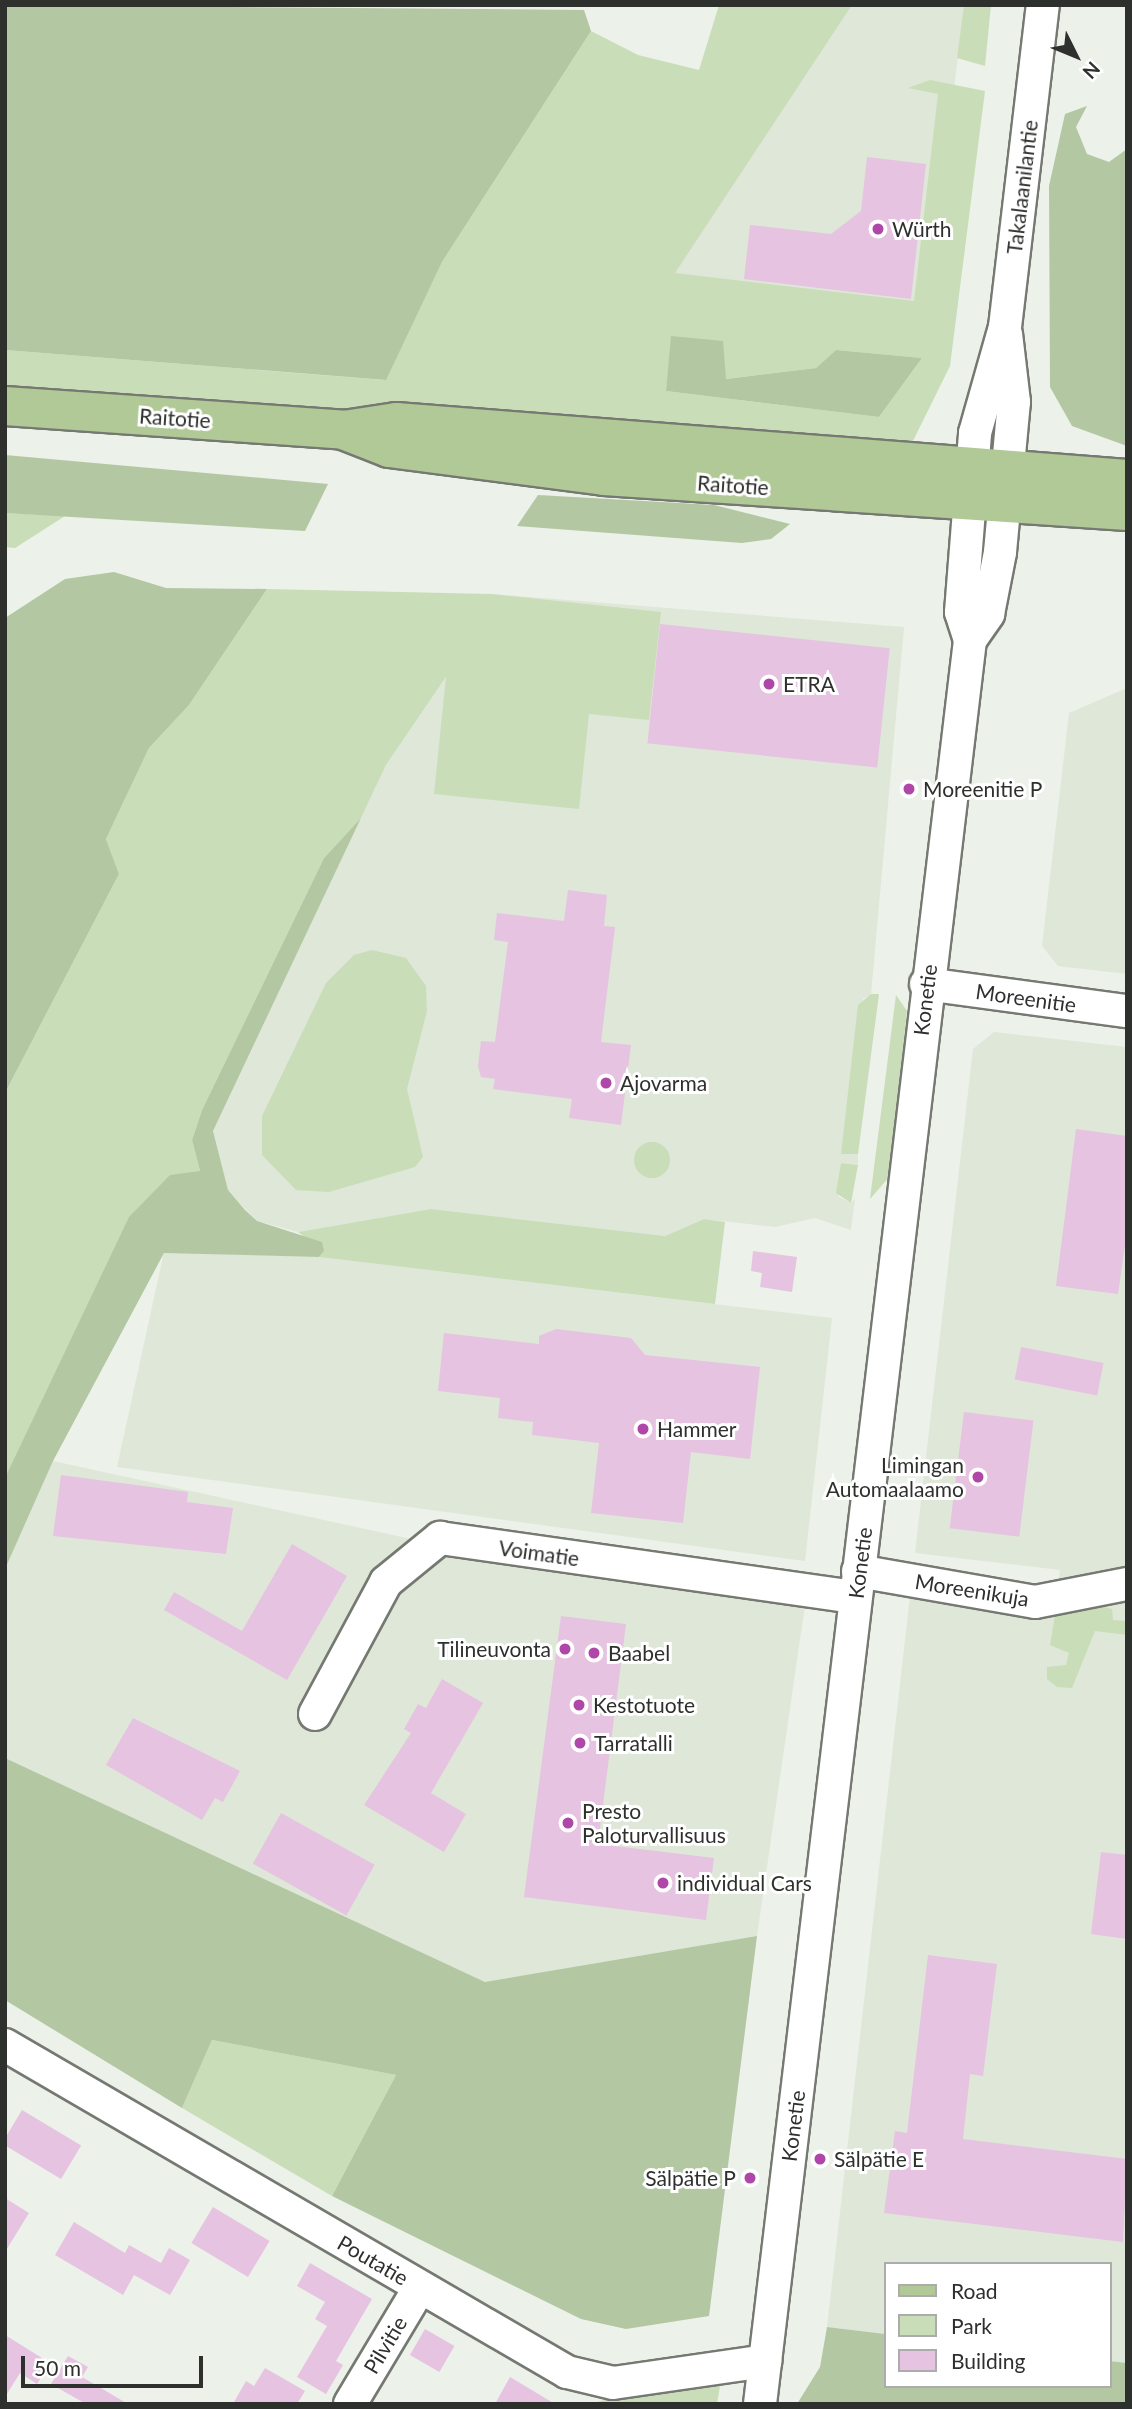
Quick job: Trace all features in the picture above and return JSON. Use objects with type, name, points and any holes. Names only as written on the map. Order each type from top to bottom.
[{"type":"main road","name":"Raitotie","points":[[5,406],[344,430],[396,422],[989,484],[1127,511]]},
{"type":"main road","name":"Raitotie","points":[[989,484],[1127,479]]},
{"type":"street","name":"Takalaanilantie","points":[[989,484],[978,408],[1005,327],[1043,5]]},
{"type":"street","name":"Konetie","points":[[760,2404],[926,984],[970,640],[961,612],[989,484]]},
{"type":"street","name":"Moreenitie","points":[[926,984],[1127,1011]]},
{"type":"street","name":"Voimatie","points":[[315,1714],[386,1582],[440,1538],[857,1584]]},
{"type":"street","name":"Moreenikuja","points":[[857,1584],[1035,1602],[1127,1584]]},
{"type":"street","name":"Poutatie","points":[[5,2045],[568,2372],[600,2382],[765,2361]]},
{"type":"street","name":"Pilvitie","points":[[350,2404],[420,2287]]},
{"type":"shaded area","points":[[852,5],[964,5],[922,358],[674,273]]},
{"type":"shaded area","points":[[491,594],[904,627],[871,994],[863,999],[841,1154],[858,1154],[858,1165],[841,1163],[839,1197],[851,1203],[855,1198],[851,1230],[815,1218],[775,1227],[704,1219],[665,1236],[431,1209],[298,1232],[257,1221],[228,1191],[213,1131],[386,765],[447,676]]},
{"type":"shaded area","points":[[1127,688],[1127,974],[1058,966],[1042,946],[1069,713]]},
{"type":"shaded area","points":[[994,1032],[1127,1047],[1127,2363],[1111,2361],[1111,2262],[884,2262],[884,2334],[827,2327],[910,1596],[1055,1613],[1060,1570],[915,1553],[973,1049]]},
{"type":"shaded area","points":[[164,1252],[319,1257],[832,1318],[805,1561],[117,1467]]},
{"type":"shaded area","points":[[53,1461],[535,1566],[805,1605],[757,1936],[485,1982],[5,1758],[5,1569]]},
{"type":"green space","points":[[5,5],[584,10],[591,31],[442,262],[386,380],[5,350]]},
{"type":"green space","points":[[719,5],[852,5],[675,273],[914,301],[938,94],[908,88],[930,80],[985,91],[950,366],[910,447],[5,386],[5,350],[385,380],[442,262],[591,31],[638,55],[699,70]],"holes":[[[672,337],[725,379],[816,368],[836,350],[922,358],[879,417],[666,391]]]},
{"type":"green space","points":[[964,5],[991,5],[985,66],[957,58]]},
{"type":"green space","points":[[1087,106],[1076,127],[1087,154],[1109,162],[1127,149],[1127,446],[1072,426],[1050,387],[1049,186],[1065,114]]},
{"type":"green space","points":[[671,336],[723,341],[726,379],[816,368],[836,350],[922,358],[879,417],[666,391]]},
{"type":"green space","points":[[5,455],[328,484],[305,531],[5,513]]},
{"type":"green space","points":[[538,495],[714,505],[790,524],[771,539],[742,543],[517,526]]},
{"type":"green space","points":[[5,513],[65,516],[15,548],[5,547]]},
{"type":"green space","points":[[114,572],[166,588],[267,589],[189,705],[149,748],[106,839],[119,874],[5,1093],[5,618],[65,579]]},
{"type":"green space","points":[[267,589],[491,594],[661,612],[649,720],[589,714],[579,809],[434,794],[446,677],[386,765],[361,818],[324,858],[202,1110],[192,1140],[200,1171],[5,1478],[5,1093],[119,874],[106,839],[149,748],[189,705]]},
{"type":"green space","points":[[361,818],[213,1131],[228,1190],[245,1210],[257,1221],[322,1242],[324,1251],[319,1257],[164,1253],[53,1461],[5,1569],[5,1478],[129,1217],[170,1175],[200,1171],[192,1140],[202,1110],[324,858]]},
{"type":"green space","points":[[372,950],[406,958],[426,986],[427,1011],[407,1089],[423,1157],[415,1167],[329,1192],[296,1190],[262,1155],[262,1116],[326,983],[354,955]]},
{"type":"green space","points":[[871,994],[879,994],[858,1154],[841,1154],[858,1005]]},
{"type":"green space","points":[[896,995],[907,1011],[890,1176],[870,1199]]},
{"type":"green space","points":[[652,1142],[664,1148],[670,1160],[664,1172],[652,1178],[640,1172],[634,1160],[640,1148]]},
{"type":"green space","points":[[841,1163],[858,1165],[851,1203],[836,1193]]},
{"type":"green space","points":[[431,1209],[665,1236],[704,1219],[725,1222],[715,1304],[319,1257],[324,1251],[298,1232]]},
{"type":"green space","points":[[1084,1602],[1112,1609],[1113,1620],[1127,1621],[1127,1635],[1095,1631],[1072,1688],[1057,1687],[1047,1679],[1047,1667],[1066,1665],[1069,1653],[1050,1645],[1057,1603]]},
{"type":"green space","points":[[5,1758],[485,1982],[757,1936],[709,2316],[626,2329],[581,2319],[332,2196],[396,2075],[212,2040],[182,2108],[5,2000]]},
{"type":"green space","points":[[212,2040],[396,2075],[332,2196],[182,2108]]},
{"type":"green space","points":[[827,2327],[884,2334],[884,2388],[1111,2388],[1111,2361],[1127,2363],[1127,2404],[797,2404],[820,2367]]},
{"type":"green space","points":[[722,2374],[717,2404],[588,2404]]},
{"type":"building","name":"Würth","points":[[867,157],[926,164],[911,299],[744,279],[750,225],[831,234],[861,211]]},
{"type":"building","name":"ETRA","points":[[660,624],[890,648],[877,767],[647,743]]},
{"type":"building","points":[[568,890],[607,895],[604,926],[615,927],[601,1042],[631,1045],[621,1125],[569,1118],[572,1099],[493,1089],[495,1079],[481,1077],[478,1066],[481,1041],[495,1042],[508,942],[494,940],[497,913],[564,921]]},
{"type":"building","points":[[1076,1129],[1127,1136],[1127,1231],[1118,1294],[1056,1286]]},
{"type":"building","points":[[753,1251],[797,1257],[792,1292],[760,1287],[762,1273],[751,1271]]},
{"type":"building","name":"Hammer","points":[[556,1329],[631,1338],[645,1355],[760,1367],[750,1459],[691,1452],[683,1523],[591,1513],[599,1443],[532,1435],[533,1422],[498,1418],[500,1398],[438,1391],[444,1333],[539,1344],[539,1336]]},
{"type":"building","points":[[1021,1347],[1103,1363],[1097,1395],[1015,1379]]},
{"type":"building","points":[[964,1412],[1033,1421],[1019,1537],[950,1528]]},
{"type":"building","points":[[61,1475],[188,1492],[187,1502],[233,1508],[226,1554],[53,1536]]},
{"type":"building","points":[[292,1544],[347,1576],[287,1680],[164,1610],[174,1592],[242,1631]]},
{"type":"building","points":[[561,1616],[626,1624],[598,1844],[714,1858],[706,1920],[524,1897]]},
{"type":"building","points":[[442,1679],[483,1703],[431,1793],[466,1814],[444,1852],[364,1805],[411,1733],[404,1729],[418,1704],[426,1708]]},
{"type":"building","points":[[133,1718],[240,1771],[223,1802],[215,1798],[202,1820],[106,1765]]},
{"type":"building","points":[[281,1813],[375,1865],[346,1916],[253,1864]]},
{"type":"building","points":[[1101,1852],[1127,1855],[1127,1939],[1091,1934]]},
{"type":"building","points":[[928,1955],[997,1964],[983,2076],[970,2074],[963,2139],[1127,2159],[1123,2242],[884,2213],[895,2131],[907,2133]]},
{"type":"building","points":[[22,2110],[81,2146],[61,2179],[5,2145],[5,2138]]},
{"type":"building","points":[[5,2198],[29,2213],[5,2252]]},
{"type":"building","points":[[213,2207],[270,2241],[248,2277],[191,2243]]},
{"type":"building","points":[[74,2222],[125,2253],[129,2245],[161,2263],[169,2248],[190,2260],[170,2295],[134,2275],[123,2295],[55,2255]]},
{"type":"building","points":[[310,2263],[372,2299],[336,2361],[343,2365],[326,2394],[297,2377],[327,2326],[315,2319],[325,2302],[297,2286]]},
{"type":"building","points":[[425,2329],[454,2346],[439,2372],[410,2355]]},
{"type":"building","points":[[5,2335],[50,2363],[37,2384],[20,2373],[5,2397]]},
{"type":"building","points":[[68,2356],[88,2367],[82,2377],[128,2404],[86,2404],[51,2384]]},
{"type":"building","points":[[265,2368],[305,2391],[297,2404],[233,2404],[246,2381],[254,2386]]},
{"type":"building","points":[[510,2377],[555,2404],[495,2404]]},
{"type":"place","name":"Würth","points":[[878,229]]},
{"type":"place","name":"ETRA","points":[[769,684]]},
{"type":"place","name":"Moreenitie P","points":[[909,789]]},
{"type":"place","name":"Ajovarma","points":[[606,1083]]},
{"type":"place","name":"Hammer","points":[[643,1429]]},
{"type":"place","name":"Limingan Automaalaamo","points":[[978,1477]]},
{"type":"place","name":"Tilineuvonta","points":[[565,1649]]},
{"type":"place","name":"Baabel","points":[[594,1653]]},
{"type":"place","name":"Kestotuote","points":[[579,1705]]},
{"type":"place","name":"Tarratalli","points":[[580,1743]]},
{"type":"place","name":"Presto Paloturvallisuus","points":[[568,1823]]},
{"type":"place","name":"individual Cars","points":[[663,1883]]},
{"type":"place","name":"Sälpätie E","points":[[820,2159]]},
{"type":"place","name":"Sälpätie P","points":[[750,2178]]}]
